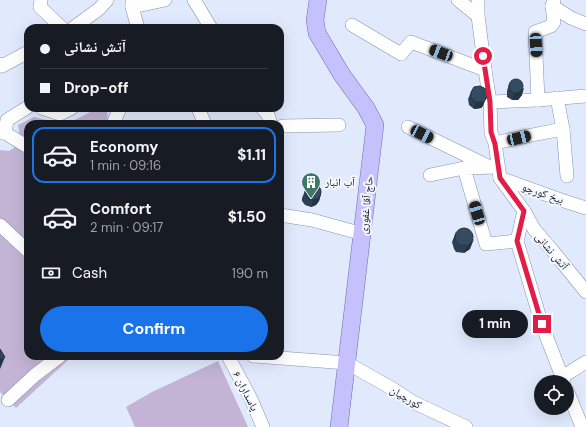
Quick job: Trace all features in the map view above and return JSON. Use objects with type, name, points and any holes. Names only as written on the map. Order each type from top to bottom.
[{"type":"main road","name":"حاج آقا غفوری","points":[[318,0],[315,20],[317,34],[342,75],[366,108],[375,125],[339,427]]},
{"type":"street","points":[[41,0],[40,7],[58,24]]},
{"type":"street","points":[[79,24],[99,9],[107,0]]},
{"type":"street","points":[[137,24],[132,4],[165,0]]},
{"type":"street","points":[[194,0],[209,24]]},
{"type":"street","points":[[458,0],[478,16]]},
{"type":"street","name":"آتش نشانی","points":[[478,0],[478,16],[490,102],[491,132],[495,144],[496,171],[524,211],[534,229],[586,292]]},
{"type":"street","points":[[553,3],[572,18],[586,24]]},
{"type":"street","points":[[538,100],[535,32],[552,26],[554,22],[553,3]]},
{"type":"street","points":[[352,25],[401,54],[411,42],[485,70]]},
{"type":"street","points":[[1,66],[24,54]]},
{"type":"street","points":[[557,98],[563,129],[567,176]]},
{"type":"street","points":[[490,102],[557,98],[586,98]]},
{"type":"street","points":[[24,109],[7,120],[2,133],[24,146]]},
{"type":"street","points":[[54,112],[60,114],[64,112]]},
{"type":"street","points":[[284,126],[339,125]]},
{"type":"street","name":"بیخ کورچو","points":[[408,127],[496,171],[564,201],[586,208]]},
{"type":"street","points":[[495,144],[563,129]]},
{"type":"street","points":[[464,168],[486,244],[517,241]]},
{"type":"street","points":[[430,175],[464,168],[496,171]]},
{"type":"street","points":[[524,211],[517,241],[542,324],[561,375]]},
{"type":"street","points":[[284,215],[312,220],[363,234]]},
{"type":"street","points":[[0,225],[24,247]]},
{"type":"street","points":[[284,358],[347,363]]},
{"type":"street","points":[[8,400],[35,375],[55,360]]},
{"type":"street","name":"پاسداران ۶","points":[[230,360],[263,427]]},
{"type":"street","points":[[568,375],[586,362]]},
{"type":"street","name":"کورچیان","points":[[347,363],[393,389],[412,402],[466,427]]},
{"type":"street","points":[[574,407],[582,427]]},
{"type":"shaded area","points":[[90,112],[107,112],[108,120],[75,120]]},
{"type":"shaded area","points":[[34,117],[46,120],[28,120]]},
{"type":"shaded area","points":[[24,122],[24,360],[68,360],[16,408],[0,392],[0,150],[9,151],[21,143],[18,125]]},
{"type":"shaded area","points":[[218,361],[248,427],[135,427],[126,407],[152,392]]},
{"type":"building","points":[[513,79],[519,79],[523,83],[523,89],[519,93],[513,93],[509,89],[509,83]]},
{"type":"building","points":[[480,86],[486,89],[487,96],[483,102],[476,102],[471,98],[471,92],[474,87]]},
{"type":"building","points":[[310,184],[316,184],[321,189],[319,198],[316,200],[310,200],[305,195],[305,189]]},
{"type":"building","points":[[460,228],[468,228],[473,233],[471,244],[468,246],[460,246],[455,241],[455,233]]},
{"type":"building","points":[[0,349],[5,357],[0,359]]},
{"type":"place","name":"آب انبار","points":[[311,199]]},
{"type":"route","points":[[483,56],[490,102],[491,132],[495,144],[500,178],[524,211],[517,241],[542,324]]}]
